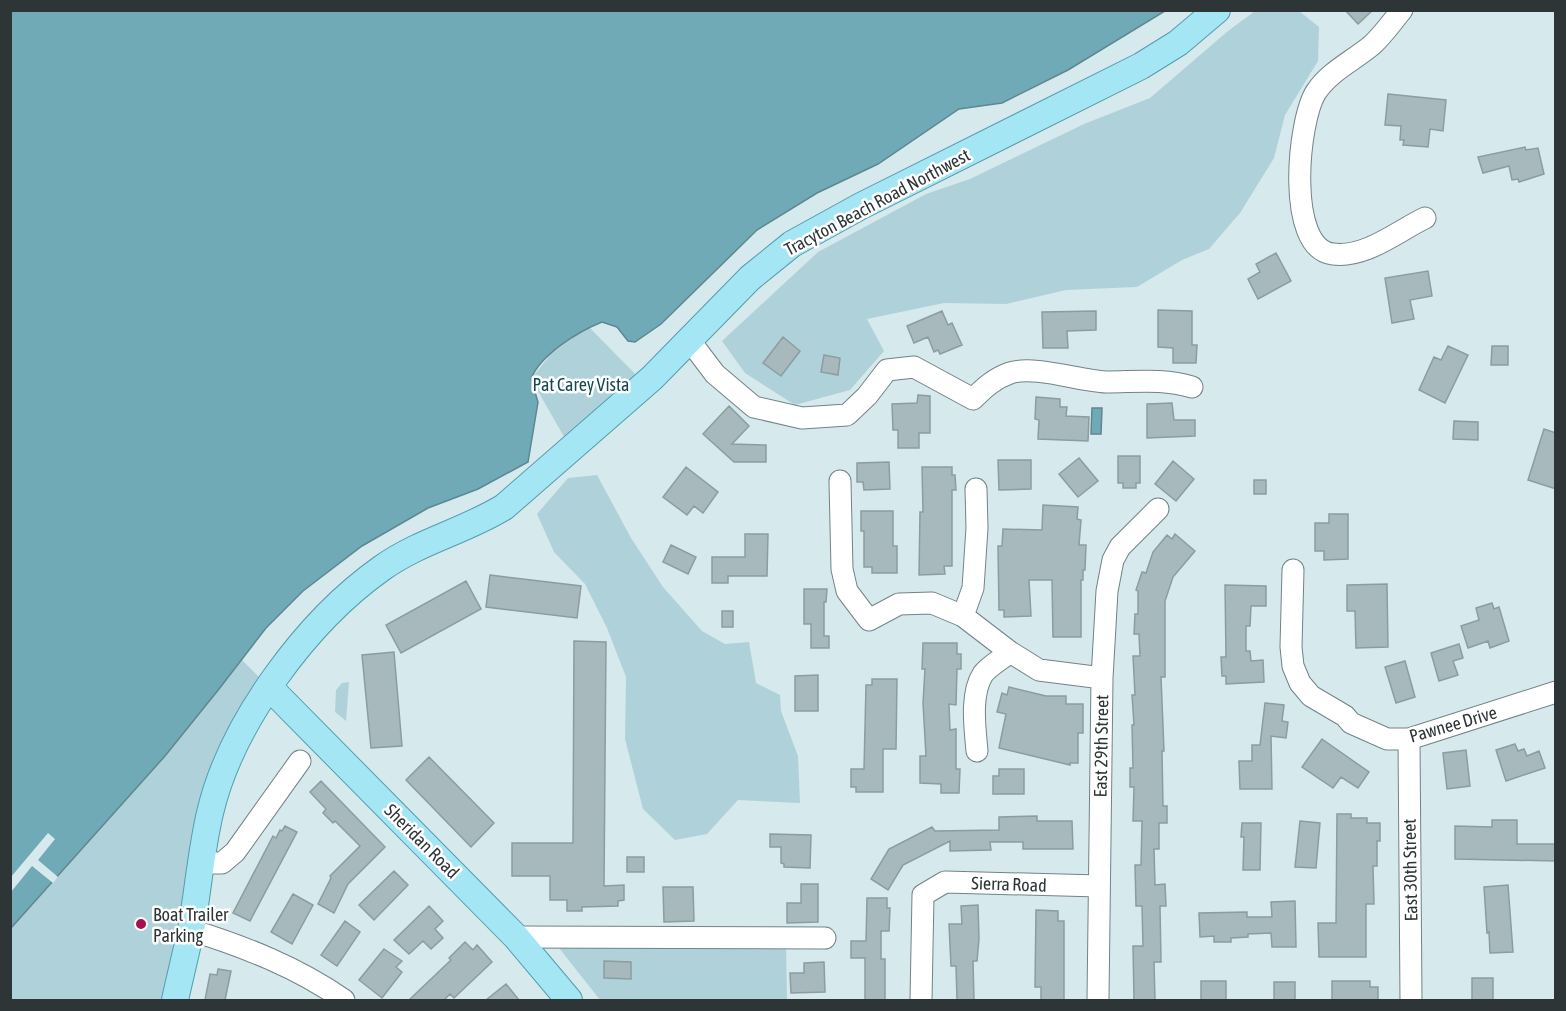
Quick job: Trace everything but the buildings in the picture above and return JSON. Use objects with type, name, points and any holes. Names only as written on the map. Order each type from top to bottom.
[{"type":"main road","name":"Tracyton Beach Road Northwest","points":[[175,1000],[191,930],[211,812],[228,759],[249,717],[269,687],[321,623],[362,583],[406,554],[504,507],[652,378],[750,278],[792,244],[861,206],[1141,66],[1178,44],[1217,10]]},
{"type":"main road","name":"Sheridan Road","points":[[269,687],[516,937],[568,1000]]},
{"type":"street","points":[[1402,10],[1372,44],[1327,78],[1315,94],[1302,151],[1299,178],[1300,202],[1306,228],[1316,246],[1330,254],[1349,254],[1369,248],[1425,218]]},
{"type":"street","points":[[690,341],[715,374],[754,407],[802,418],[847,415],[867,396],[887,370],[914,367],[973,399],[991,382],[1012,372],[1043,373],[1104,382],[1162,381],[1192,387]]},
{"type":"street","points":[[840,481],[842,569],[847,591],[868,620],[899,604],[932,603],[963,616],[1010,652],[1039,670],[1102,678]]},
{"type":"street","points":[[963,616],[973,588],[977,528],[976,489]]},
{"type":"street","name":"East 29th Street","points":[[1098,1000],[1102,678],[1107,591],[1113,560],[1120,547],[1158,509]]},
{"type":"street","name":"Pawnee Drive","points":[[1293,570],[1291,646],[1293,666],[1300,683],[1311,696],[1345,716],[1351,723],[1387,739],[1409,740],[1556,692]]},
{"type":"street","points":[[977,751],[974,722],[975,698],[983,674],[1010,652]]},
{"type":"street","name":"East 30th Street","points":[[1409,740],[1411,1000]]},
{"type":"street","points":[[201,863],[222,864],[235,852],[300,761]]},
{"type":"street","name":"Sierra Road","points":[[921,1000],[923,895],[945,882],[1099,886]]},
{"type":"street","points":[[191,930],[246,948],[282,964],[344,1000]]},
{"type":"street","points":[[516,937],[825,938]]},
{"type":"green space","points":[[1255,11],[1299,11],[1319,27],[1318,61],[1285,115],[1274,158],[1240,213],[1209,249],[1182,260],[1137,287],[1066,290],[1006,304],[944,303],[867,319],[884,351],[850,390],[795,405],[745,373],[722,341],[818,252],[926,194],[970,179],[1084,124],[1150,98],[1228,31]]},
{"type":"green space","name":"Pat Carey Vista","points":[[589,327],[645,384],[571,449],[531,379],[551,354]]},
{"type":"green space","points":[[597,475],[631,538],[663,587],[702,631],[725,644],[749,642],[756,683],[780,695],[781,711],[798,756],[800,803],[738,800],[707,834],[675,840],[643,809],[625,739],[626,677],[607,628],[585,584],[554,552],[537,514],[568,478]]},
{"type":"green space","points":[[242,660],[269,687],[239,734],[175,1000],[11,1000],[11,928],[165,756]]},
{"type":"green space","points":[[349,682],[346,721],[335,712],[336,690],[342,683]]},
{"type":"green space","points":[[786,945],[787,1000],[600,1000],[559,948]]},
{"type":"shaded area","points":[[11,11],[1165,11],[1068,70],[1002,103],[959,109],[878,164],[817,193],[757,230],[661,324],[635,342],[628,341],[617,327],[602,322],[582,331],[561,345],[543,361],[531,379],[538,402],[528,462],[478,489],[428,508],[362,546],[303,591],[266,628],[165,756],[11,928]]},
{"type":"shaded area","points":[[1092,408],[1102,408],[1101,434],[1091,434]]},
{"type":"pier","points":[[48,833],[55,839],[38,860],[58,877],[53,883],[32,866],[11,892],[11,877]]},
{"type":"place","name":"Boat Trailer Parking","points":[[141,924]]}]
